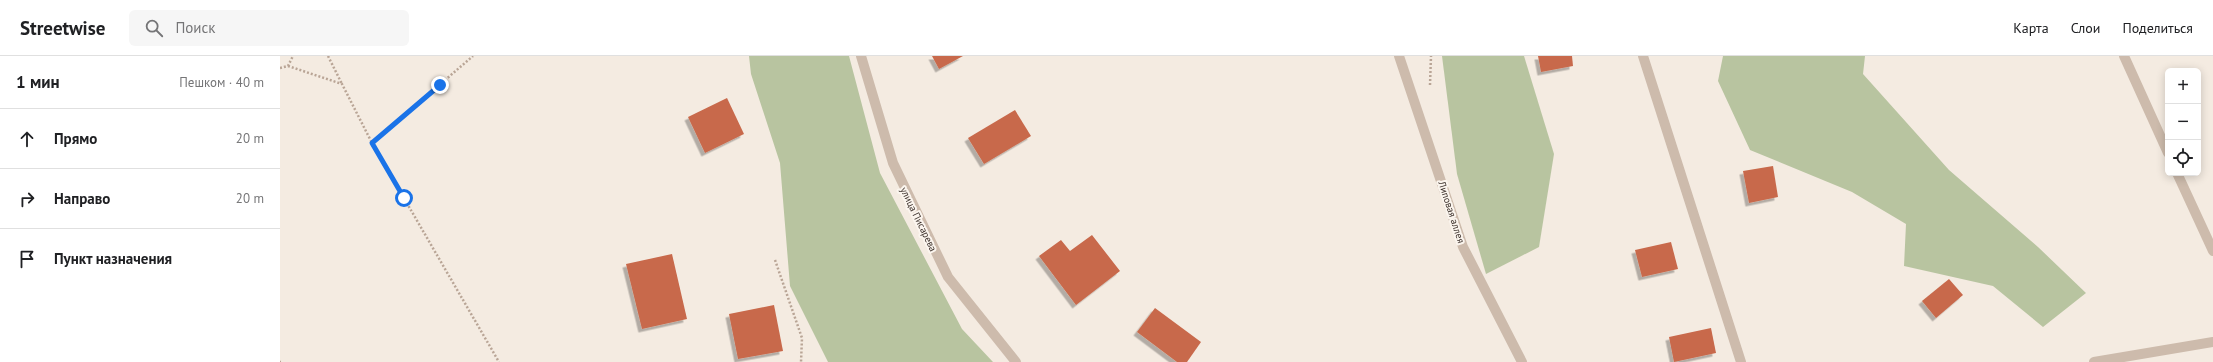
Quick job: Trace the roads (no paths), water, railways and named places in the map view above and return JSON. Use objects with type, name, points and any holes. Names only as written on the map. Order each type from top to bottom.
[{"type":"street","name":"улица Писарева","points":[[861,56],[893,163],[948,277],[1016,362]]},
{"type":"street","name":"Липовая аллея","points":[[1399,56],[1463,247],[1522,362]]},
{"type":"street","points":[[1643,56],[1741,362]]},
{"type":"street","points":[[2124,56],[2165,146]]},
{"type":"street","points":[[2178,176],[2213,251]]},
{"type":"street","points":[[2094,362],[2213,342]]}]
